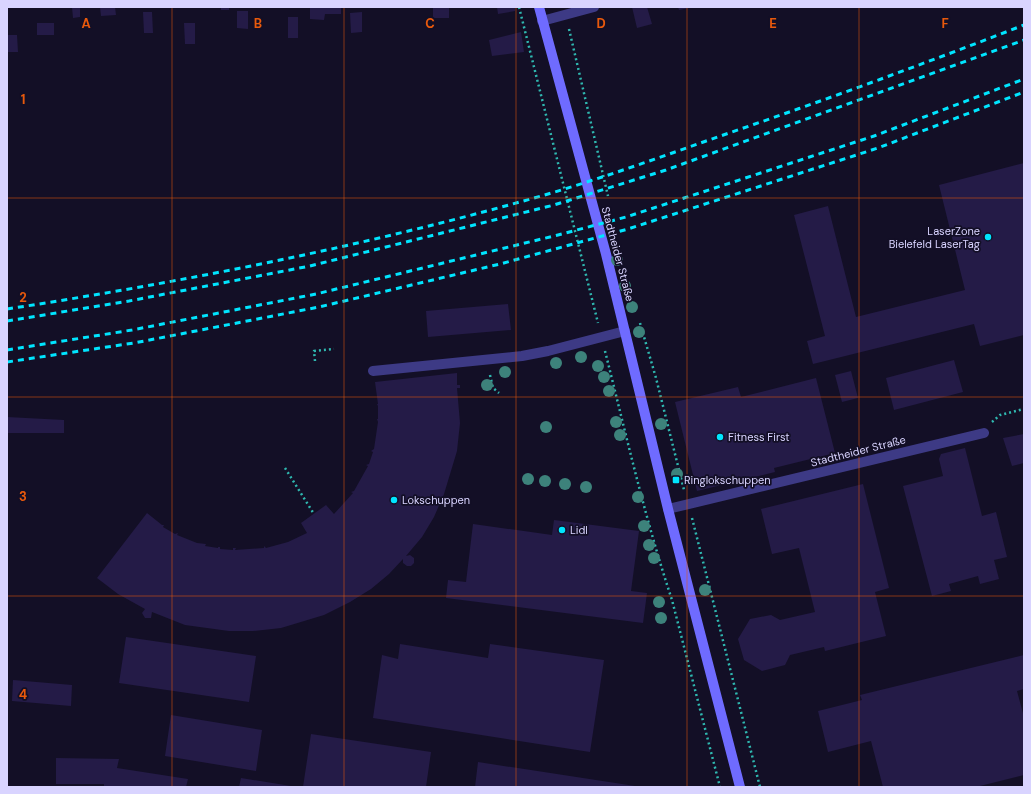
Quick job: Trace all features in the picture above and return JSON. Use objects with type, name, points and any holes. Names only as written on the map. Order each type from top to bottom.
[{"type":"street","name":"Stadtheider Straße","points":[[539,7],[625,331],[668,509],[740,787]]},
{"type":"lane","points":[[542,21],[594,7]]},
{"type":"lane","points":[[373,371],[522,356],[548,351],[625,331]]},
{"type":"lane","name":"Stadtheider Straße","points":[[668,509],[984,433]]},
{"type":"path","points":[[519,7],[632,458],[662,570],[672,600],[720,787]]},
{"type":"path","points":[[565,14],[609,199]]},
{"type":"path","points":[[639,319],[656,378],[760,787]]},
{"type":"path","points":[[315,361],[314,351],[334,349]]},
{"type":"path","points":[[491,375],[493,388],[499,393]]},
{"type":"path","points":[[984,433],[994,419],[1000,415],[1024,409]]},
{"type":"path","points":[[285,468],[314,514]]},
{"type":"building","points":[[72,7],[80,7],[80,17],[73,18]]},
{"type":"building","points":[[100,7],[115,7],[116,15],[101,16]]},
{"type":"building","points":[[221,7],[229,7],[229,10],[221,10]]},
{"type":"building","points":[[310,7],[341,7],[341,14],[325,14],[324,20],[310,19]]},
{"type":"building","points":[[433,7],[449,7],[449,18],[433,18]]},
{"type":"building","points":[[497,7],[515,7],[515,11],[498,14]]},
{"type":"building","points":[[632,7],[647,7],[652,24],[637,28]]},
{"type":"building","points":[[678,7],[689,7],[689,8],[679,10]]},
{"type":"building","points":[[237,11],[248,11],[248,29],[237,28]]},
{"type":"building","points":[[143,12],[152,12],[153,33],[144,33]]},
{"type":"building","points":[[362,12],[362,32],[351,33],[350,13]]},
{"type":"building","points":[[288,17],[298,17],[298,38],[288,38]]},
{"type":"building","points":[[37,23],[54,23],[54,35],[37,35]]},
{"type":"building","points":[[184,23],[195,23],[195,44],[185,44]]},
{"type":"building","points":[[521,32],[524,52],[492,56],[489,40]]},
{"type":"building","points":[[8,35],[17,35],[18,52],[8,52]]},
{"type":"building","name":"LaserZone Bielefeld LaserTag","points":[[1024,163],[1024,335],[980,346],[974,324],[813,364],[807,341],[825,336],[794,215],[828,206],[856,317],[965,290],[939,185]]},
{"type":"building","points":[[508,304],[511,330],[428,337],[426,311]]},
{"type":"building","points":[[954,360],[963,392],[894,410],[886,378]]},
{"type":"building","points":[[851,371],[858,398],[842,402],[835,375]]},
{"type":"building","name":"Lokschuppen","points":[[457,373],[457,385],[460,385],[460,388],[457,388],[460,423],[457,451],[444,494],[434,517],[422,537],[406,556],[410,555],[414,558],[414,563],[411,566],[407,566],[403,563],[403,559],[389,574],[371,589],[350,602],[324,615],[281,628],[253,631],[229,631],[185,625],[152,612],[151,618],[145,618],[142,613],[145,609],[118,594],[97,578],[147,513],[164,525],[163,527],[175,534],[178,533],[177,535],[197,543],[206,544],[205,546],[220,547],[220,549],[233,550],[233,548],[236,548],[235,550],[264,548],[264,546],[266,548],[288,542],[307,533],[301,523],[326,505],[334,514],[353,493],[351,492],[354,491],[368,466],[366,465],[369,464],[373,452],[371,451],[374,449],[378,422],[378,404],[375,382]]},
{"type":"building","points":[[816,378],[835,453],[774,468],[775,472],[697,491],[675,402],[738,387],[741,397]]},
{"type":"building","points":[[7,417],[64,420],[64,433],[7,433]]},
{"type":"building","points":[[1024,434],[1024,463],[1012,466],[1003,438]]},
{"type":"building","points":[[965,448],[982,516],[996,512],[1007,557],[994,560],[999,579],[980,584],[978,576],[949,584],[951,591],[932,596],[903,486],[943,476],[939,459],[941,454]]},
{"type":"building","points":[[863,484],[889,588],[875,592],[886,636],[825,651],[824,647],[790,655],[785,665],[762,671],[744,660],[738,639],[750,619],[771,615],[780,620],[815,612],[799,548],[772,554],[761,509]]},
{"type":"building","points":[[554,520],[639,531],[631,591],[647,593],[643,623],[446,598],[448,580],[466,582],[473,524],[552,535]]},
{"type":"building","points":[[126,637],[256,656],[249,702],[119,683]]},
{"type":"building","points":[[400,644],[488,658],[490,644],[604,660],[590,752],[373,718],[382,655],[398,659]]},
{"type":"building","points":[[1024,655],[1024,689],[1017,691],[1024,717],[1024,775],[976,787],[883,787],[871,741],[828,752],[818,711],[862,700],[860,695]]},
{"type":"building","points":[[13,680],[72,685],[71,706],[12,701]]},
{"type":"building","points":[[171,715],[262,730],[256,771],[165,756]]},
{"type":"building","points":[[311,734],[431,752],[426,787],[303,787]]},
{"type":"building","points":[[56,758],[119,759],[117,768],[188,779],[186,787],[104,787],[104,784],[56,784]]},
{"type":"building","points":[[478,762],[635,786],[635,787],[475,787]]},
{"type":"building","points":[[241,778],[291,786],[291,787],[239,787]]},
{"type":"railway","points":[[7,309],[211,274],[279,260],[414,230],[548,194],[639,165],[803,107],[1024,25]]},
{"type":"railway","points":[[7,321],[129,301],[310,266],[554,205],[666,170],[1024,40]]},
{"type":"railway","points":[[7,350],[132,330],[316,294],[626,217],[874,136],[1024,79]]},
{"type":"railway","points":[[7,362],[134,343],[319,307],[500,264],[628,229],[878,148],[1024,92]]},
{"type":"place","name":"LaserZone Bielefeld LaserTag","points":[[988,237]]},
{"type":"place","name":"Fitness First","points":[[720,437]]},
{"type":"place","name":"Ringlokschuppen","points":[[676,480]]},
{"type":"place","name":"Lokschuppen","points":[[394,500]]},
{"type":"place","name":"Lidl","points":[[562,530]]}]
